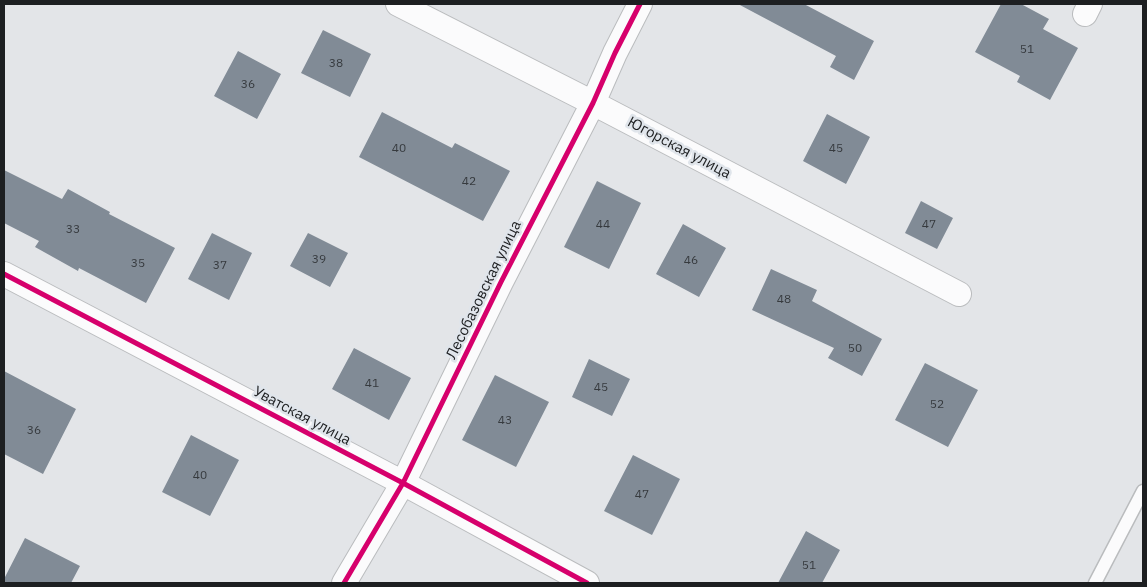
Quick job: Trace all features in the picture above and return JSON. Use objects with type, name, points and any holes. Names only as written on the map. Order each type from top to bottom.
[{"type":"street","name":"Югорская улица","points":[[398,4],[593,103],[959,294]]},
{"type":"street","name":"Лесобазовская улица","points":[[344,583],[403,483],[501,282],[593,103],[615,53],[640,4]]},
{"type":"street","name":"Уватская улица","points":[[4,274],[403,483],[587,583]]},
{"type":"lane","points":[[1095,583],[1143,491]]},
{"type":"building","points":[[738,4],[804,4],[874,41],[854,80],[830,67],[836,56]]},
{"type":"building","points":[[1001,4],[1021,4],[1049,19],[1043,29],[1078,48],[1050,100],[1017,82],[1020,76],[975,52]]},
{"type":"building","points":[[323,30],[371,54],[350,97],[301,73]]},
{"type":"building","points":[[238,51],[281,74],[257,119],[214,96]]},
{"type":"building","points":[[382,112],[452,148],[455,143],[510,171],[483,221],[359,157]]},
{"type":"building","points":[[827,114],[870,137],[846,184],[803,161]]},
{"type":"building","points":[[4,170],[62,199],[68,189],[110,212],[109,214],[175,248],[146,303],[79,268],[78,271],[35,247],[39,241],[4,223]]},
{"type":"building","points":[[597,181],[641,203],[609,269],[564,247]]},
{"type":"building","points":[[921,201],[953,218],[937,249],[905,233]]},
{"type":"building","points":[[683,224],[726,248],[699,297],[656,274]]},
{"type":"building","points":[[212,233],[252,253],[229,300],[188,279]]},
{"type":"building","points":[[308,233],[348,253],[330,287],[290,266]]},
{"type":"building","points":[[771,269],[817,290],[812,301],[882,339],[862,376],[828,358],[834,348],[752,310]]},
{"type":"building","points":[[354,348],[411,378],[389,420],[332,389]]},
{"type":"building","points":[[589,359],[630,379],[612,416],[572,397]]},
{"type":"building","points":[[925,363],[978,390],[948,447],[895,420]]},
{"type":"building","points":[[4,371],[76,409],[43,474],[4,454]]},
{"type":"building","points":[[495,375],[549,402],[516,467],[462,440]]},
{"type":"building","points":[[191,435],[239,460],[210,516],[162,492]]},
{"type":"building","points":[[633,455],[680,479],[652,535],[604,511]]},
{"type":"building","points":[[806,531],[840,550],[822,583],[778,583]]},
{"type":"building","points":[[25,538],[80,566],[71,583],[4,583],[4,579]]},
{"type":"cycle path","points":[[344,583],[403,483],[501,282],[593,103],[615,53],[640,4]]},
{"type":"cycle path","points":[[4,274],[403,483],[587,583]]}]
